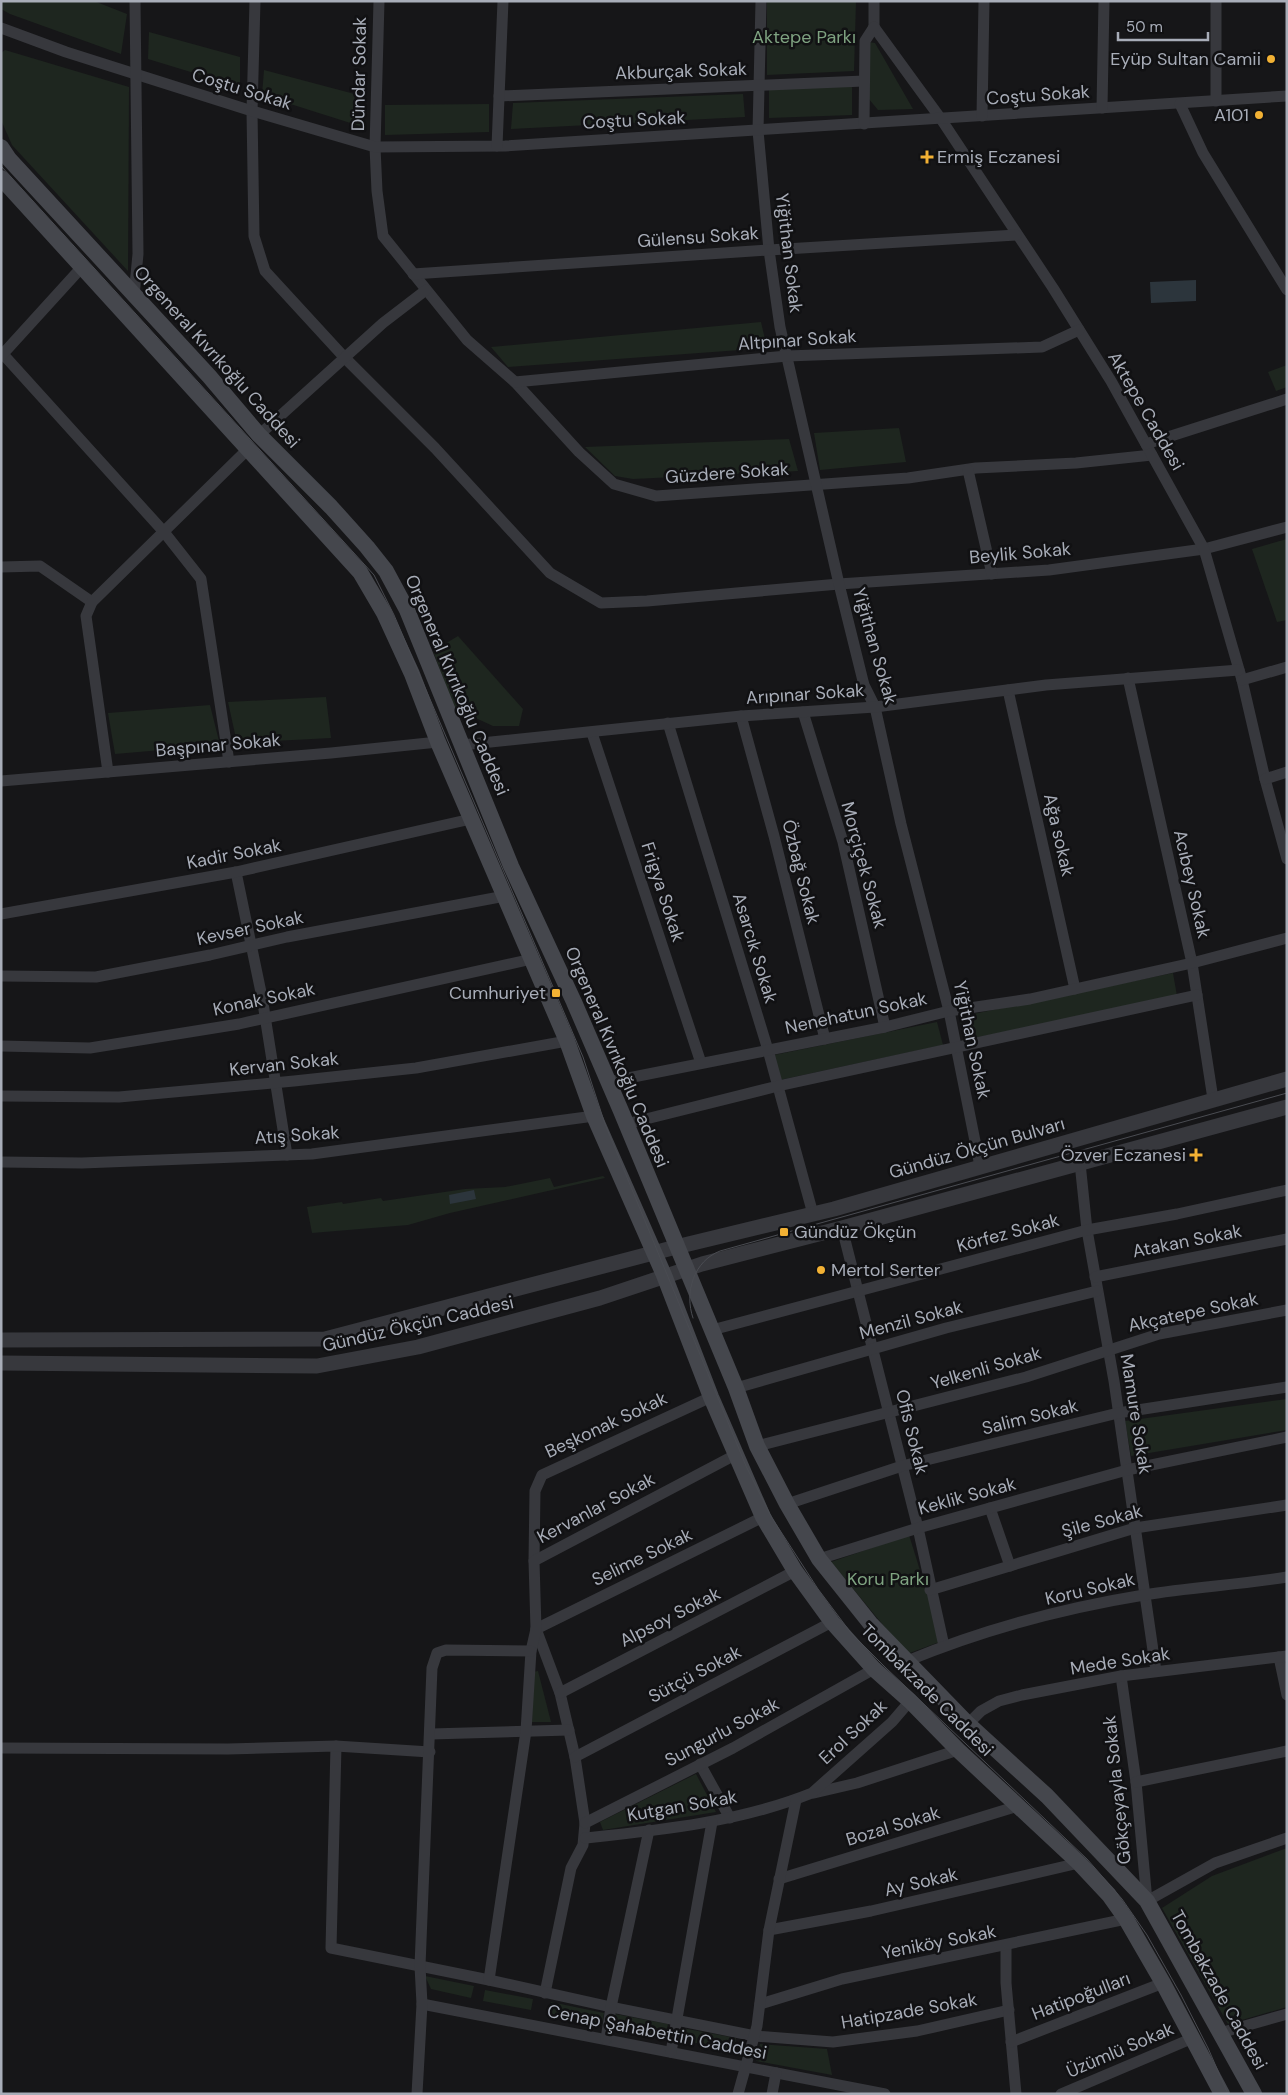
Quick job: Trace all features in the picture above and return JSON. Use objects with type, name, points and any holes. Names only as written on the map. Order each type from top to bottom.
[{"type":"main road","name":"Orgeneral Kıvrıkoğlu Caddesi","points":[[1,147],[9,159],[259,434],[331,507],[386,571],[407,610],[511,866],[608,1082],[705,1314]]},
{"type":"main road","name":"Tombakzade Caddesi","points":[[1,178],[360,572],[392,630],[412,674],[438,742],[567,1041],[594,1116],[664,1275],[711,1397],[763,1517],[795,1571],[832,1622],[874,1669],[910,1701],[958,1750],[1079,1863],[1109,1895],[1126,1919],[1163,1983],[1222,2094]]},
{"type":"main road","name":"Tombakzade Caddesi","points":[[705,1314],[736,1388],[757,1446],[787,1504],[819,1559],[870,1623],[968,1724],[1047,1796],[1146,1901],[1254,2094]]},
{"type":"street","points":[[134,296],[138,254],[135,1]]},
{"type":"street","name":"Beylik Sokak","points":[[255,1],[252,111],[254,236],[266,272],[344,357],[435,448],[550,573],[601,603],[648,602],[840,584],[1048,570],[1204,549],[1287,527]]},
{"type":"street","name":"Dündar Sokak","points":[[375,147],[379,1]]},
{"type":"street","points":[[497,146],[503,1]]},
{"type":"street","name":"Yiğithan Sokak","points":[[761,1],[758,131],[769,250],[787,356],[864,685],[875,708],[901,824],[949,1011],[980,1166]]},
{"type":"street","points":[[864,124],[865,41],[874,27],[874,1]]},
{"type":"street","points":[[982,116],[984,1]]},
{"type":"street","points":[[1102,108],[1104,1]]},
{"type":"street","points":[[1216,1],[1216,101]]},
{"type":"street","name":"Aktepe Caddesi","points":[[874,27],[941,119],[1079,330],[1111,381],[1204,549],[1241,675],[1265,779],[1287,859]]},
{"type":"street","name":"Coştu Sokak","points":[[1,28],[66,52],[252,111],[375,147],[497,146],[758,131],[1287,96]]},
{"type":"street","name":"Akburçak Sokak","points":[[499,96],[849,80],[864,81]]},
{"type":"street","points":[[1180,104],[1203,153],[1287,290]]},
{"type":"street","name":"Güzdere Sokak","points":[[375,147],[377,191],[383,236],[467,340],[515,382],[579,452],[614,484],[656,496],[908,478],[968,470],[1076,463],[1152,455]]},
{"type":"street","name":"Gülensu Sokak","points":[[413,274],[1016,235]]},
{"type":"street","points":[[82,267],[2,354],[164,532],[201,579],[229,762]]},
{"type":"street","points":[[259,434],[382,323],[426,290]]},
{"type":"street","name":"Altpınar Sokak","points":[[515,382],[787,356],[1042,347],[1079,330]]},
{"type":"street","points":[[1146,444],[1287,399]]},
{"type":"street","points":[[108,772],[86,616],[92,602],[248,449]]},
{"type":"street","points":[[968,470],[992,574]]},
{"type":"street","points":[[1,567],[40,566],[92,602]]},
{"type":"street","name":"Arıpınar Sokak","points":[[462,745],[592,733],[741,716],[875,708],[1008,690],[1128,678],[1241,675],[1287,667]]},
{"type":"street","name":"Acıbey Sokak","points":[[1128,678],[1192,963],[1213,1099]]},
{"type":"street","name":"Ağa sokak","points":[[1008,690],[1075,989]]},
{"type":"street","name":"Morçiçek Sokak","points":[[803,712],[842,842],[885,1027]]},
{"type":"street","name":"Özbağ Sokak","points":[[741,716],[826,1039]]},
{"type":"street","name":"Asarcık Sokak","points":[[668,723],[768,1050],[813,1214]]},
{"type":"street","name":"Frigya Sokak","points":[[592,733],[701,1063]]},
{"type":"street","name":"Başpınar Sokak","points":[[1,781],[438,742]]},
{"type":"street","points":[[1265,779],[1287,772]]},
{"type":"street","name":"Kadir Sokak","points":[[1,914],[236,872],[471,819]]},
{"type":"street","points":[[236,872],[252,946],[287,1155]]},
{"type":"street","name":"Kevser Sokak","points":[[1,976],[96,977],[505,896]]},
{"type":"street","name":"Nenehatun Sokak","points":[[608,1082],[885,1027],[949,1011],[1030,999],[1192,963],[1287,938]]},
{"type":"street","name":"Konak Sokak","points":[[1,1046],[90,1048],[265,1019],[350,998],[532,959]]},
{"type":"street","points":[[626,1124],[778,1086],[1197,995]]},
{"type":"street","name":"Kervan Sokak","points":[[1,1096],[119,1098],[275,1083],[416,1068],[567,1041]]},
{"type":"street","name":"Gündüz Ökçün Bulvarı","points":[[676,1248],[813,1214],[1287,1079]]},
{"type":"street","points":[[685,1269],[1286,1108]]},
{"type":"street","name":"Atış Sokak","points":[[1,1162],[82,1164],[312,1154],[594,1116]]},
{"type":"street","name":"Mamure Sokak","points":[[1080,1163],[1087,1230],[1127,1470],[1156,1671]]},
{"type":"street","name":"Körfez Sokak","points":[[712,1330],[1087,1230],[1177,1214],[1287,1190]]},
{"type":"street","name":"Ofis Sokak","points":[[842,1228],[918,1528],[930,1590],[944,1646]]},
{"type":"street","name":"Atakan Sokak","points":[[1095,1277],[1287,1239]]},
{"type":"street","name":"Gündüz Ökçün Caddesi","points":[[1,1340],[325,1339],[676,1248]]},
{"type":"street","name":"Gündüz Ökçün Caddesi","points":[[1,1363],[317,1366],[418,1347],[600,1298],[685,1269]]},
{"type":"street","name":"Menzil Sokak","points":[[736,1388],[946,1328],[1097,1291]]},
{"type":"street","name":"Akçatepe Sokak","points":[[1108,1350],[1159,1334],[1287,1310]]},
{"type":"street","name":"Yelkenli Sokak","points":[[757,1446],[1026,1377],[1108,1350]]},
{"type":"street","name":"Salim Sokak","points":[[787,1504],[902,1466],[1118,1413],[1287,1387]]},
{"type":"street","name":"Beşkonak Sokak","points":[[534,1561],[535,1490],[542,1475],[711,1397]]},
{"type":"street","name":"Keklik Sokak","points":[[819,1559],[918,1528],[1127,1470],[1287,1437]]},
{"type":"street","name":"Kervanlar Sokak","points":[[536,1629],[534,1561],[735,1455]]},
{"type":"street","name":"Şile Sokak","points":[[930,1590],[1135,1528],[1287,1505]]},
{"type":"street","points":[[990,1508],[1010,1566]]},
{"type":"street","name":"Selime Sokak","points":[[536,1629],[763,1517]]},
{"type":"street","name":"Alpsoy Sokak","points":[[560,1693],[795,1571]]},
{"type":"street","name":"Koru Sokak","points":[[907,1661],[944,1646],[1088,1605],[1146,1594],[1287,1577]]},
{"type":"street","name":"Sütçü Sokak","points":[[576,1757],[832,1622]]},
{"type":"street","points":[[489,1980],[526,1731],[531,1650],[536,1629]]},
{"type":"street","points":[[536,1629],[560,1693],[576,1757],[585,1823],[585,1838],[571,1868],[545,1993]]},
{"type":"street","points":[[417,2094],[422,2004],[420,1966],[431,1734],[432,1668],[437,1653],[446,1650],[531,1650]]},
{"type":"street","points":[[1283,1657],[1287,1696]]},
{"type":"street","name":"Mede Sokak","points":[[968,1724],[982,1711],[999,1701],[1121,1676],[1283,1657]]},
{"type":"street","name":"Sungurlu Sokak","points":[[585,1823],[700,1764],[874,1669]]},
{"type":"street","name":"Gökçeyayla Sokak","points":[[1121,1676],[1136,1782],[1146,1901]]},
{"type":"street","name":"Erol Sokak","points":[[815,1790],[892,1722],[910,1701]]},
{"type":"street","points":[[431,1734],[569,1730]]},
{"type":"street","points":[[1,1748],[228,1749],[336,1746],[430,1752]]},
{"type":"street","name":"Hatipzade Sokak","points":[[336,1746],[331,1948],[755,2036],[833,2042],[917,2031],[1009,2010]]},
{"type":"street","name":"Kutgan Sokak","points":[[585,1838],[712,1822],[730,1818],[796,1800],[815,1790],[857,1783],[958,1750]]},
{"type":"street","points":[[1136,1782],[1287,1751]]},
{"type":"street","points":[[700,1764],[730,1818]]},
{"type":"street","points":[[738,2094],[755,2036],[769,1930],[796,1800]]},
{"type":"street","name":"Bozal Sokak","points":[[779,1879],[1018,1806]]},
{"type":"street","points":[[671,2052],[712,1822]]},
{"type":"street","points":[[606,2039],[611,2007],[650,1830]]},
{"type":"street","points":[[1146,1901],[1215,1863],[1287,1838]]},
{"type":"street","name":"Ay Sokak","points":[[769,1930],[871,1911],[1079,1863]]},
{"type":"street","name":"Yeniköy Sokak","points":[[760,2004],[842,1979],[1006,1946],[1126,1919]]},
{"type":"street","points":[[1006,1946],[1016,2094]]},
{"type":"street","name":"Hatipoğulları","points":[[1011,2042],[1163,1983]]},
{"type":"street","name":"Cenap Şahabettin Caddesi","points":[[422,2004],[776,2073],[856,2091],[885,2094]]},
{"type":"street","points":[[1220,2033],[1287,2014]]},
{"type":"street","name":"Üzümlü Sokak","points":[[1061,2094],[1193,2038]]},
{"type":"street","points":[[772,2094],[776,2073]]},
{"type":"green space","points":[[1,1],[94,1],[127,14],[121,54],[10,14],[1,9]]},
{"type":"green space","name":"Aktepe Parkı","points":[[767,1],[856,1],[854,71],[767,75]]},
{"type":"green space","points":[[149,32],[240,57],[240,87],[148,59]]},
{"type":"green space","points":[[868,42],[875,43],[913,109],[878,110],[869,99]]},
{"type":"green space","points":[[5,50],[129,87],[128,271],[12,145],[1,120],[1,53]]},
{"type":"green space","points":[[264,70],[362,96],[363,127],[262,95]]},
{"type":"green space","points":[[852,86],[852,115],[769,118],[769,88]]},
{"type":"green space","points":[[743,94],[745,117],[511,129],[513,103]]},
{"type":"green space","points":[[489,104],[489,132],[385,135],[385,105]]},
{"type":"green space","points":[[761,322],[767,348],[508,367],[491,347]]},
{"type":"green space","points":[[1287,365],[1287,387],[1276,391],[1268,372]]},
{"type":"green space","points":[[899,428],[906,462],[820,470],[814,433]]},
{"type":"green space","points":[[789,439],[798,471],[633,479],[615,476],[585,447]]},
{"type":"green space","points":[[1287,539],[1287,620],[1277,622],[1252,549]]},
{"type":"green space","points":[[458,636],[523,709],[519,726],[493,726],[454,708],[433,651]]},
{"type":"green space","points":[[326,697],[331,738],[237,743],[228,702]]},
{"type":"green space","points":[[210,705],[220,745],[115,754],[108,713]]},
{"type":"green space","points":[[1173,973],[1177,996],[965,1040],[959,1017]]},
{"type":"green space","points":[[937,1022],[943,1045],[780,1080],[774,1055]]},
{"type":"green space","points":[[603,1176],[605,1178],[450,1213],[408,1225],[312,1233],[307,1207],[381,1198],[383,1201],[465,1189],[505,1187],[550,1178],[554,1187]]},
{"type":"green space","points":[[1287,1399],[1287,1430],[1131,1456],[1125,1421]]},
{"type":"green space","name":"Koru Parkı","points":[[909,1535],[942,1641],[907,1654],[831,1562]]},
{"type":"green space","points":[[538,1671],[551,1722],[532,1722],[533,1672]]},
{"type":"green space","points":[[696,1774],[716,1812],[603,1830],[600,1822]]},
{"type":"green space","points":[[1287,1848],[1287,2007],[1228,2024],[1162,1908],[1212,1876]]},
{"type":"green space","points":[[425,1976],[474,1986],[471,1998],[431,1989]]},
{"type":"green space","points":[[485,1990],[533,1999],[531,2010],[483,2001]]},
{"type":"green space","points":[[551,2002],[604,2013],[602,2025],[549,2014]]},
{"type":"green space","points":[[615,2014],[668,2024],[665,2036],[613,2026]]},
{"type":"green space","points":[[682,2028],[736,2038],[734,2050],[680,2040]]},
{"type":"green space","points":[[760,2044],[827,2049],[832,2075],[756,2061]]},
{"type":"shaded area","points":[[1196,280],[1196,301],[1151,303],[1150,282]]},
{"type":"shaded area","points":[[474,1190],[476,1199],[450,1204],[449,1195]]},
{"type":"tram line","points":[[1,166],[374,575],[394,615],[583,1057],[605,1124],[746,1466],[772,1518],[818,1589],[851,1633],[1087,1859],[1122,1899],[1147,1935],[1181,1995],[1208,2048],[1228,2094]]},
{"type":"tram line","points":[[693,1318],[690,1298],[693,1278],[704,1262],[720,1251],[1287,1093]]},
{"type":"place","name":"Eyüp Sultan Camii","points":[[1271,59]]},
{"type":"place","name":"A101","points":[[1259,115]]},
{"type":"place","name":"Ermiş Eczanesi","points":[[927,157]]},
{"type":"place","name":"Cumhuriyet","points":[[556,993]]},
{"type":"place","name":"Özver Eczanesi","points":[[1196,1155]]},
{"type":"place","name":"Gündüz Ökçün","points":[[784,1232]]},
{"type":"place","name":"Mertol Serter","points":[[821,1270]]}]
